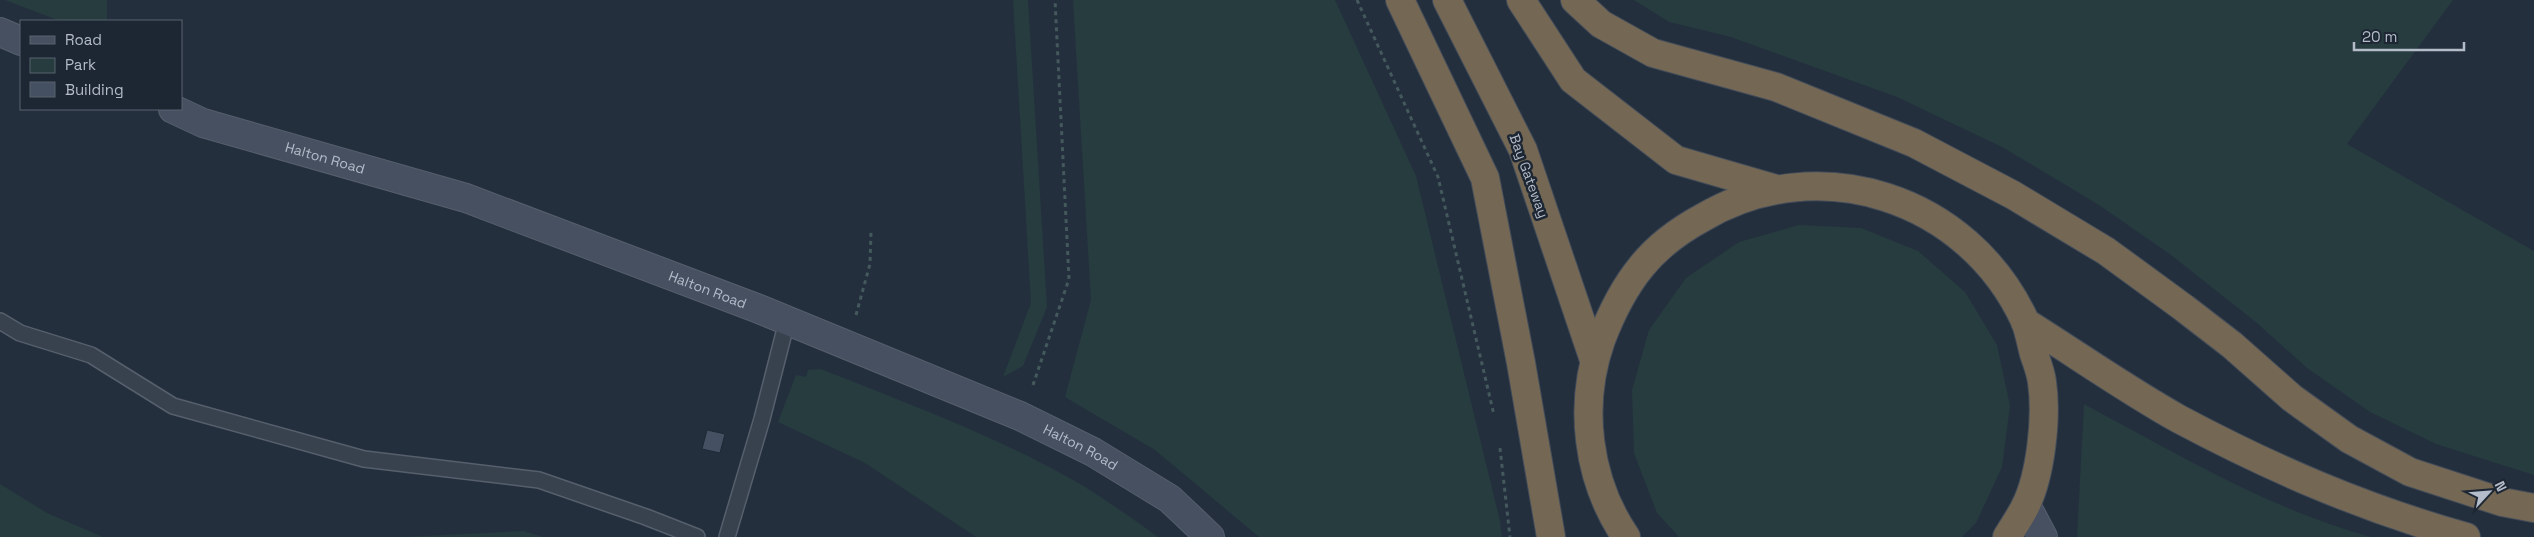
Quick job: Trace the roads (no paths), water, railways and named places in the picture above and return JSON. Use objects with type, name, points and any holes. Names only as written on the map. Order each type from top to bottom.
[{"type":"highway","points":[[1400,0],[1485,178],[1521,363],[1551,537]]},
{"type":"highway","name":"Bay Gateway","points":[[1447,0],[1523,150],[1594,360]]},
{"type":"highway","points":[[1521,0],[1573,80],[1676,160],[1776,189]]},
{"type":"highway","points":[[1575,0],[1601,24],[1653,54],[1776,87],[1914,143],[2013,195],[2106,251],[2232,345],[2292,398],[2349,439],[2410,472],[2502,502],[2534,508]]},
{"type":"highway","points":[[1617,530],[1594,466],[1587,413],[1594,360],[1612,310],[1641,266],[1680,230],[1725,204],[1776,189],[1819,185],[1862,190],[1904,203],[1942,223],[1976,251],[2004,284],[2025,322],[2042,382],[2043,445],[2026,505],[2007,537]]},
{"type":"highway","points":[[2025,322],[2178,418],[2304,481],[2401,519],[2466,537]]},
{"type":"street","points":[[0,32],[20,41]]},
{"type":"street","name":"Halton Road","points":[[175,110],[203,123],[466,198],[787,321],[1020,416],[1093,452],[1170,499],[1210,537]]},
{"type":"street","points":[[2026,505],[2043,537]]},
{"type":"lane","points":[[0,321],[20,333],[91,355],[173,406],[364,459],[539,480],[646,517],[697,537]]},
{"type":"lane","points":[[728,537],[762,419],[787,321]]}]
